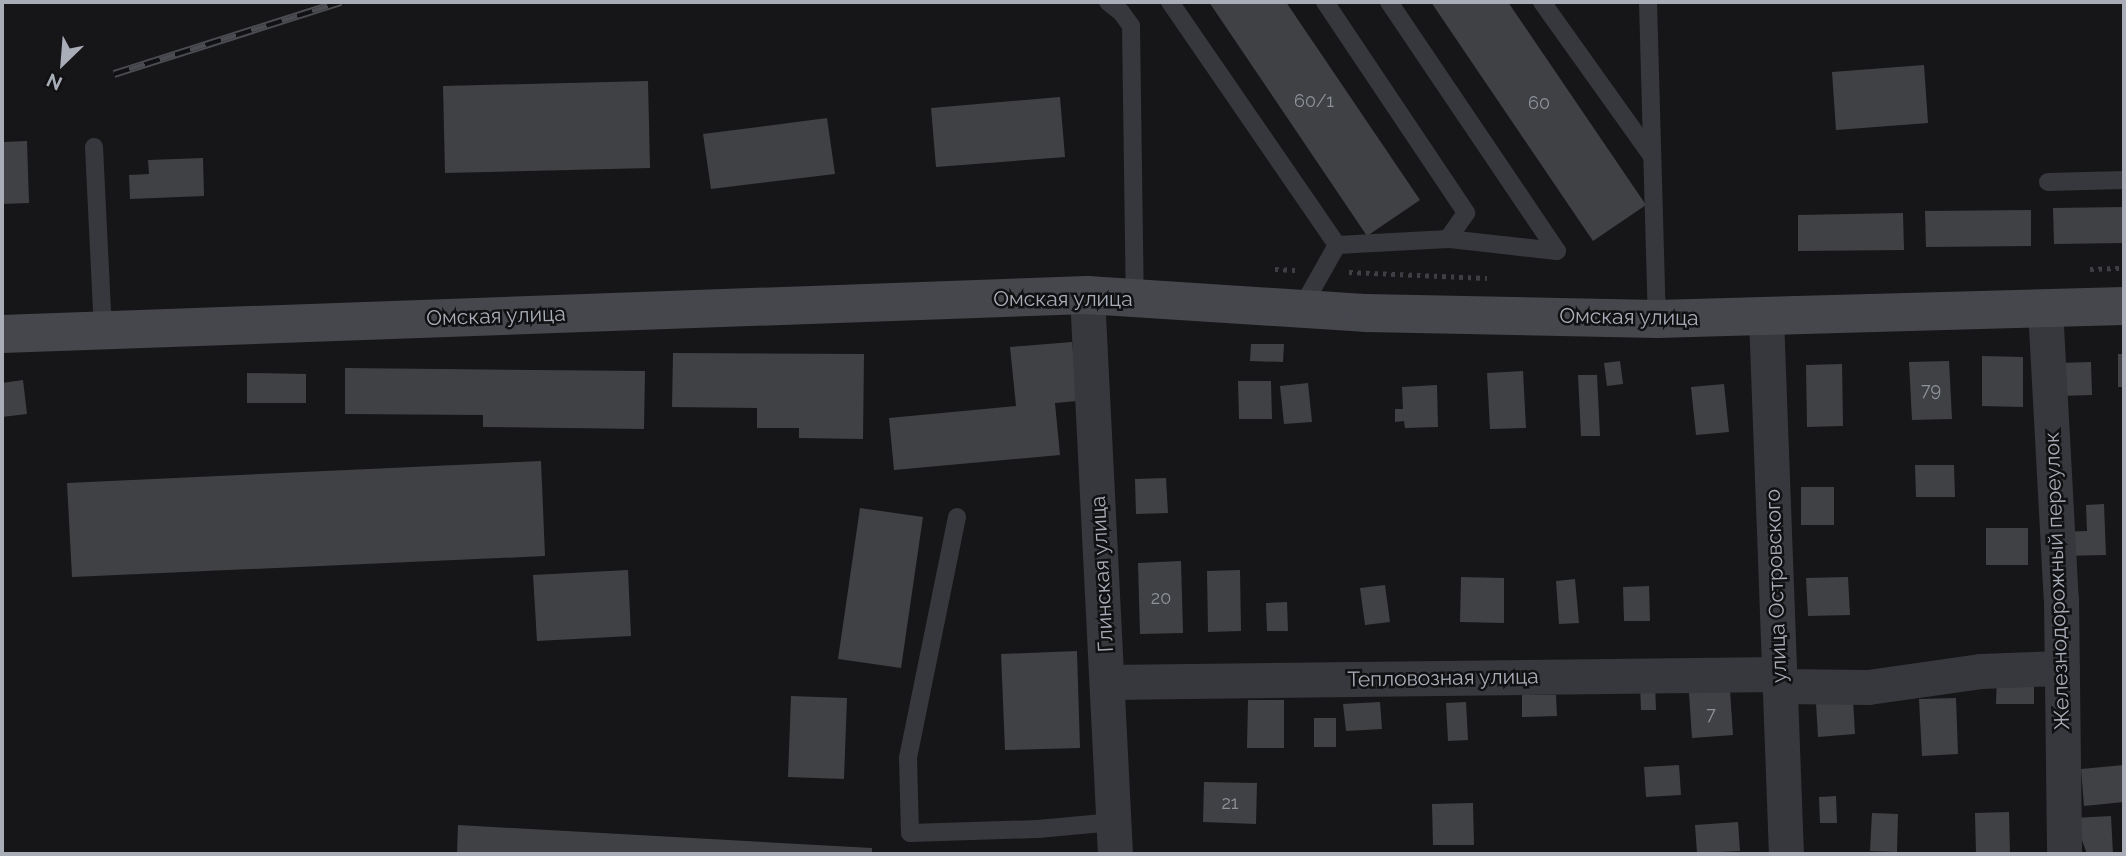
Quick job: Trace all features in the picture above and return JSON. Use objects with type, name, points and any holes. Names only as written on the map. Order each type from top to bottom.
[{"type":"main road","name":"Омская улица","points":[[2,334],[1087,295],[1367,313],[1657,319],[2124,306]]},
{"type":"street","name":"Глинская улица","points":[[1087,295],[1114,838]]},
{"type":"street","name":"Железнодорожный переулок","points":[[2045,308],[2061,599],[2064,854]]},
{"type":"street","name":"улица Островского","points":[[1766,317],[1787,854]]},
{"type":"street","name":"Тепловозная улица","points":[[1107,682],[1779,680],[1868,687],[1980,671],[2062,668]]},
{"type":"lane","points":[[1108,2],[1121,12],[1131,26],[1135,298]]},
{"type":"lane","points":[[1170,2],[1337,245]]},
{"type":"lane","points":[[1325,2],[1466,214],[1448,239]]},
{"type":"lane","points":[[1337,245],[1448,239],[1557,251],[1389,2]]},
{"type":"lane","points":[[1542,2],[1652,156]]},
{"type":"lane","points":[[1648,2],[1657,319]]},
{"type":"lane","points":[[94,147],[103,331]]},
{"type":"lane","points":[[2048,182],[2124,180]]},
{"type":"lane","points":[[1301,309],[1337,245]]},
{"type":"lane","points":[[957,517],[908,758],[910,833],[1038,829],[1114,838]]},
{"type":"path","points":[[1269,269],[1489,278]]},
{"type":"building","points":[[1209,2],[1286,2],[1420,200],[1367,236]]},
{"type":"building","points":[[1431,2],[1508,2],[1646,205],[1593,241]]},
{"type":"building","points":[[1924,65],[1928,123],[1836,130],[1832,72]]},
{"type":"building","points":[[648,81],[650,168],[445,173],[443,86]]},
{"type":"building","points":[[1060,97],[1065,157],[936,167],[931,108]]},
{"type":"building","points":[[827,118],[835,174],[711,189],[703,134]]},
{"type":"building","points":[[27,141],[29,203],[2,204],[2,142]]},
{"type":"building","points":[[203,158],[204,196],[130,199],[129,175],[149,174],[148,160]]},
{"type":"building","points":[[2124,207],[2124,243],[2054,244],[2053,208]]},
{"type":"building","points":[[2031,210],[2031,246],[1926,247],[1925,211]]},
{"type":"building","points":[[1903,213],[1904,250],[1798,251],[1798,215]]},
{"type":"building","points":[[1072,342],[1078,401],[1055,403],[1060,455],[894,470],[889,418],[1016,406],[1010,347]]},
{"type":"building","points":[[1251,344],[1284,344],[1283,362],[1250,361]]},
{"type":"building","points":[[673,353],[864,354],[863,439],[799,438],[799,428],[757,428],[757,408],[672,407]]},
{"type":"building","points":[[2118,354],[2124,354],[2124,387],[2118,387]]},
{"type":"building","points":[[1982,356],[2023,357],[2023,407],[1982,406]]},
{"type":"building","points":[[1620,361],[1623,384],[1607,386],[1604,363]]},
{"type":"building","points":[[1949,361],[1952,419],[1912,420],[1909,362]]},
{"type":"building","points":[[2091,362],[2092,395],[2058,396],[2057,363]]},
{"type":"building","points":[[1842,364],[1843,426],[1807,427],[1806,365]]},
{"type":"building","points":[[345,368],[645,371],[644,429],[483,427],[483,415],[345,414]]},
{"type":"building","points":[[1523,371],[1526,428],[1490,429],[1487,373]]},
{"type":"building","points":[[247,373],[306,374],[306,403],[247,403]]},
{"type":"building","points":[[1578,375],[1597,375],[1600,436],[1581,436]]},
{"type":"building","points":[[23,380],[27,414],[2,417],[2,383]]},
{"type":"building","points":[[1238,381],[1271,381],[1272,419],[1239,419]]},
{"type":"building","points":[[1308,383],[1312,422],[1284,424],[1280,386]]},
{"type":"building","points":[[1724,384],[1729,432],[1696,435],[1691,387]]},
{"type":"building","points":[[1437,385],[1438,427],[1405,428],[1404,421],[1395,422],[1395,409],[1403,409],[1402,387]]},
{"type":"building","points":[[541,461],[545,556],[72,577],[67,483]]},
{"type":"building","points":[[1915,465],[1954,465],[1955,497],[1916,497]]},
{"type":"building","points":[[1166,478],[1168,513],[1136,514],[1135,479]]},
{"type":"building","points":[[1801,487],[1834,487],[1834,525],[1801,525]]},
{"type":"building","points":[[2104,504],[2106,555],[2062,556],[2061,532],[2087,531],[2086,505]]},
{"type":"building","points":[[860,508],[923,517],[901,668],[838,659]]},
{"type":"building","points":[[1986,528],[2028,528],[2028,565],[1986,565]]},
{"type":"building","points":[[1181,561],[1183,633],[1140,634],[1138,563]]},
{"type":"building","points":[[628,570],[631,636],[537,641],[533,575]]},
{"type":"building","points":[[1240,570],[1241,631],[1208,632],[1207,571]]},
{"type":"building","points":[[1461,577],[1504,578],[1504,623],[1460,622]]},
{"type":"building","points":[[1848,577],[1850,615],[1808,616],[1806,578]]},
{"type":"building","points":[[1575,579],[1579,623],[1559,624],[1556,581]]},
{"type":"building","points":[[1385,585],[1390,622],[1365,625],[1360,588]]},
{"type":"building","points":[[1649,586],[1650,621],[1624,621],[1623,587]]},
{"type":"building","points":[[1287,602],[1288,631],[1267,631],[1266,603]]},
{"type":"building","points":[[1077,651],[1080,748],[1005,750],[1001,654]]},
{"type":"building","points":[[1997,673],[2034,674],[2034,704],[1996,704]]},
{"type":"building","points":[[1655,684],[1656,710],[1641,710],[1640,685]]},
{"type":"building","points":[[1730,690],[1733,735],[1692,738],[1689,693]]},
{"type":"building","points":[[1522,695],[1556,695],[1557,716],[1522,717]]},
{"type":"building","points":[[791,696],[847,698],[844,779],[788,777]]},
{"type":"building","points":[[1956,698],[1958,754],[1922,756],[1919,699]]},
{"type":"building","points":[[1248,700],[1284,700],[1284,748],[1247,748]]},
{"type":"building","points":[[1853,700],[1855,734],[1818,737],[1816,703]]},
{"type":"building","points":[[1380,702],[1382,729],[1346,731],[1343,704]]},
{"type":"building","points":[[1466,702],[1468,740],[1448,741],[1446,703]]},
{"type":"building","points":[[1314,718],[1336,718],[1336,747],[1314,747]]},
{"type":"building","points":[[1679,765],[1681,795],[1646,797],[1644,767]]},
{"type":"building","points":[[2124,765],[2124,802],[2084,806],[2081,769]]},
{"type":"building","points":[[1204,782],[1257,783],[1256,824],[1203,822]]},
{"type":"building","points":[[1836,796],[1837,823],[1820,823],[1819,797]]},
{"type":"building","points":[[1473,803],[1474,845],[1433,845],[1432,804]]},
{"type":"building","points":[[2009,812],[2010,854],[1976,854],[1975,813]]},
{"type":"building","points":[[1872,813],[1898,814],[1897,852],[1870,851]]},
{"type":"building","points":[[2111,816],[2113,854],[2087,854],[2074,818]]},
{"type":"building","points":[[1738,822],[1740,851],[1697,853],[1695,825]]},
{"type":"building","points":[[458,825],[872,848],[872,854],[457,854]]},
{"type":"railway","points":[[114,74],[341,2]]}]
